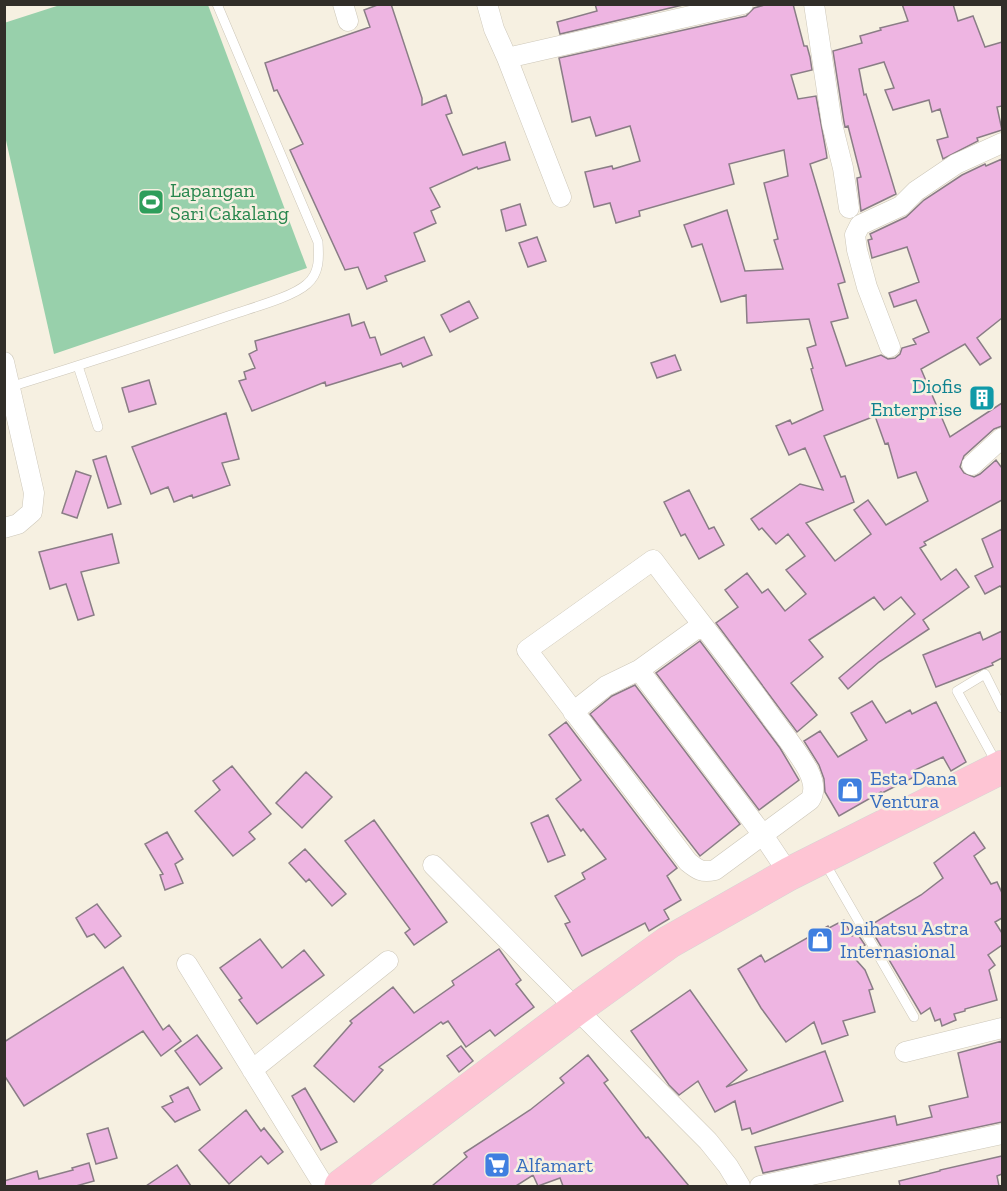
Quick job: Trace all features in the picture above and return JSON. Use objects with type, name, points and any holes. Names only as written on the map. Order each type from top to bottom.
[{"type":"highway","points":[[341,1186],[669,942],[789,874],[1001,768]]},
{"type":"street","points":[[487,4],[494,29],[561,197]]},
{"type":"street","points":[[507,58],[743,4]]},
{"type":"street","points":[[814,4],[832,124],[843,168],[849,208]]},
{"type":"street","points":[[890,347],[867,287],[857,250],[855,235],[860,225],[902,206],[916,191],[956,164],[1002,143]]},
{"type":"street","points":[[4,362],[34,493],[32,512],[18,524],[4,528]]},
{"type":"street","points":[[972,465],[1002,438]]},
{"type":"street","points":[[653,560],[704,629],[755,694],[799,756],[808,771],[814,794],[810,800],[716,870],[707,872],[699,871],[688,862],[528,650],[653,560]]},
{"type":"street","points":[[573,712],[606,686],[639,670],[696,629],[704,629]]},
{"type":"street","points":[[639,670],[763,835],[789,874]]},
{"type":"street","points":[[433,865],[708,1141],[728,1166],[740,1186]]},
{"type":"street","points":[[252,1070],[388,961]]},
{"type":"street","points":[[187,964],[324,1186]]},
{"type":"street","points":[[905,1052],[1002,1028]]},
{"type":"street","points":[[760,1186],[1002,1134]]},
{"type":"lane","points":[[10,387],[139,347],[286,295],[307,285],[315,274],[319,261],[318,242],[217,4]]},
{"type":"lane","points":[[78,366],[98,427]]},
{"type":"lane","points":[[1001,768],[957,691],[985,674],[1002,708]]},
{"type":"lane","points":[[822,858],[914,1017]]},
{"type":"green space","name":"Lapangan Sari Cakalang","points":[[63,4],[208,5],[307,268],[54,354],[5,136],[4,23]]},
{"type":"building","points":[[380,4],[391,4],[422,98],[422,105],[446,95],[452,113],[446,115],[463,155],[505,142],[510,160],[478,169],[477,167],[430,188],[440,207],[431,211],[436,223],[414,233],[425,261],[385,276],[387,281],[367,289],[358,267],[345,270],[290,150],[303,144],[277,90],[274,91],[265,63],[370,27],[364,10]]},
{"type":"building","points":[[595,4],[687,4],[560,34],[557,22],[597,11]]},
{"type":"building","points":[[768,4],[793,4],[804,46],[807,46],[810,57],[812,70],[791,75],[798,99],[816,96],[827,158],[810,164],[845,282],[838,284],[848,318],[831,322],[846,366],[881,355],[888,359],[895,358],[900,354],[902,348],[916,344],[913,339],[929,332],[916,300],[894,307],[889,293],[919,282],[907,247],[872,258],[868,240],[872,239],[870,234],[906,217],[924,200],[962,175],[1002,159],[1002,318],[977,338],[991,358],[980,365],[965,344],[921,369],[950,437],[1002,403],[1002,426],[994,429],[964,456],[960,467],[964,473],[974,477],[996,460],[1002,468],[1002,500],[924,542],[926,545],[920,548],[941,580],[956,569],[969,587],[923,620],[929,629],[879,662],[848,689],[839,678],[915,614],[901,597],[884,610],[874,597],[809,640],[823,657],[791,683],[817,715],[797,732],[716,623],[738,607],[725,590],[747,573],[762,593],[768,589],[785,611],[806,594],[786,570],[805,556],[788,534],[776,544],[762,528],[759,530],[751,519],[800,484],[823,490],[805,448],[789,455],[776,426],[790,420],[792,424],[823,410],[807,348],[816,345],[809,319],[747,323],[746,295],[721,302],[702,244],[692,247],[684,225],[727,210],[745,271],[783,269],[774,240],[778,239],[764,183],[788,176],[784,150],[729,164],[734,184],[639,211],[640,216],[616,223],[610,203],[594,207],[585,172],[612,166],[613,169],[640,161],[630,126],[596,136],[590,117],[572,122],[559,58],[746,16],[754,8]],"holes":[[[875,416],[885,444],[888,443],[898,478],[916,472],[928,501],[886,525],[868,500],[854,510],[871,534],[835,561],[806,523],[854,502],[845,476],[841,477],[824,436]]]},
{"type":"building","points":[[902,4],[953,4],[958,21],[973,16],[985,47],[1002,42],[1002,106],[997,107],[1002,130],[977,138],[978,141],[943,159],[937,140],[948,137],[940,109],[932,112],[929,100],[893,110],[885,90],[894,88],[884,62],[859,69],[864,95],[866,94],[896,194],[861,211],[857,178],[861,177],[848,126],[845,127],[833,51],[862,43],[860,36],[881,30],[880,28],[908,21]]},
{"type":"building","points":[[520,204],[526,225],[506,231],[501,210]]},
{"type":"building","points":[[537,237],[546,261],[528,267],[519,243]]},
{"type":"building","points":[[469,301],[478,318],[450,332],[441,315]]},
{"type":"building","points":[[349,314],[352,326],[364,322],[370,338],[375,337],[381,355],[424,337],[432,355],[403,367],[401,363],[326,386],[325,382],[252,411],[239,381],[246,379],[244,372],[255,368],[249,354],[257,350],[255,341]]},
{"type":"building","points":[[675,355],[681,370],[657,378],[651,363]]},
{"type":"building","points":[[149,380],[156,404],[129,412],[122,388]]},
{"type":"building","points":[[226,413],[239,459],[222,463],[230,485],[174,502],[168,487],[151,494],[132,447]]},
{"type":"building","points":[[106,456],[121,504],[108,508],[93,460]]},
{"type":"building","points":[[76,471],[91,476],[77,518],[62,513]]},
{"type":"building","points":[[689,490],[709,529],[714,527],[724,545],[699,559],[685,534],[681,536],[664,502]]},
{"type":"building","points":[[1002,529],[1002,588],[1000,586],[985,594],[975,576],[993,567],[982,539]]},
{"type":"building","points":[[112,534],[119,563],[81,572],[94,615],[78,620],[66,584],[50,589],[39,552]]},
{"type":"building","points":[[1002,631],[1002,658],[992,663],[993,665],[936,687],[923,655],[980,632],[983,640]]},
{"type":"building","points":[[700,641],[780,748],[799,780],[759,810],[656,673]]},
{"type":"building","points":[[635,685],[740,824],[700,856],[590,714],[612,696]]},
{"type":"building","points":[[872,701],[886,723],[910,710],[912,714],[936,702],[966,762],[951,771],[943,757],[915,770],[918,775],[881,792],[839,816],[825,792],[824,779],[819,765],[804,741],[820,731],[838,757],[867,740],[851,713]]},
{"type":"building","points":[[566,722],[677,868],[667,876],[681,900],[664,910],[669,919],[649,931],[645,923],[582,956],[565,924],[570,922],[555,896],[585,879],[582,873],[606,859],[556,799],[581,780],[549,735]]},
{"type":"building","points":[[232,766],[271,814],[249,832],[255,839],[233,856],[195,811],[220,790],[213,781]]},
{"type":"building","points":[[306,772],[332,797],[302,828],[276,803]]},
{"type":"building","points":[[548,815],[565,855],[548,862],[531,823]]},
{"type":"building","points":[[374,820],[447,922],[414,945],[405,933],[410,929],[345,841]]},
{"type":"building","points":[[167,832],[183,859],[175,864],[183,883],[165,890],[160,875],[163,874],[145,844]]},
{"type":"building","points":[[974,832],[985,848],[974,856],[991,884],[997,882],[1002,893],[1002,918],[995,922],[1002,933],[1002,945],[988,955],[995,965],[989,970],[997,1000],[954,1014],[956,1020],[942,1026],[940,1019],[935,1021],[930,1008],[921,1014],[869,926],[921,895],[943,878],[934,863]]},
{"type":"building","points":[[305,849],[346,894],[332,906],[309,879],[306,882],[289,863]]},
{"type":"building","points":[[97,904],[121,936],[105,948],[94,934],[87,937],[76,918]]},
{"type":"building","points":[[844,920],[852,936],[857,933],[865,945],[850,953],[865,970],[873,989],[869,990],[875,1012],[843,1021],[848,1035],[822,1044],[814,1022],[786,1042],[761,1008],[738,969],[761,955],[765,962],[828,926],[829,928]]},
{"type":"building","points":[[260,939],[282,968],[304,950],[324,975],[257,1024],[239,1000],[242,998],[220,968]]},
{"type":"building","points":[[499,949],[521,980],[516,984],[534,1007],[495,1036],[490,1030],[466,1047],[448,1021],[443,1024],[441,1022],[379,1067],[383,1070],[354,1102],[314,1066],[352,1023],[350,1021],[393,987],[414,1013],[454,985],[452,981]]},
{"type":"building","points":[[123,967],[163,1030],[169,1025],[181,1041],[161,1056],[143,1031],[24,1106],[4,1075],[4,1042]]},
{"type":"building","points":[[690,990],[747,1070],[726,1087],[825,1051],[843,1101],[752,1134],[750,1128],[742,1130],[735,1101],[715,1112],[698,1081],[679,1095],[669,1085],[631,1031]]},
{"type":"building","points":[[197,1035],[222,1068],[200,1085],[175,1051]]},
{"type":"building","points":[[1002,1041],[1002,1122],[763,1173],[755,1147],[895,1116],[897,1125],[932,1117],[929,1106],[968,1097],[958,1053]]},
{"type":"building","points":[[461,1046],[473,1061],[459,1072],[447,1056]]},
{"type":"building","points":[[588,1055],[608,1080],[604,1083],[646,1138],[648,1137],[689,1186],[563,1186],[560,1178],[538,1186],[533,1175],[516,1186],[432,1186],[467,1157],[464,1153],[530,1110],[564,1083],[560,1078]]},
{"type":"building","points":[[188,1087],[200,1110],[175,1122],[162,1107],[173,1102],[170,1096]]},
{"type":"building","points":[[305,1088],[337,1142],[321,1150],[292,1096]]},
{"type":"building","points":[[246,1110],[261,1131],[264,1128],[283,1152],[268,1164],[261,1156],[229,1184],[199,1150]]},
{"type":"building","points":[[108,1128],[117,1158],[96,1164],[87,1134]]},
{"type":"building","points":[[1002,1156],[1002,1174],[997,1176],[999,1186],[900,1186],[899,1181]]},
{"type":"building","points":[[89,1163],[94,1181],[76,1186],[4,1186],[4,1181],[37,1171],[39,1179]]},
{"type":"building","points":[[177,1165],[191,1186],[146,1186]]},
{"type":"place","name":"Lapangan Sari Cakalang","points":[[151,202]]},
{"type":"place","name":"Diofis Enterprise","points":[[982,398]]},
{"type":"place","name":"Esta Dana Ventura","points":[[850,790]]},
{"type":"place","name":"Daihatsu Astra Internasional","points":[[820,940]]},
{"type":"place","name":"Alfamart","points":[[497,1165]]}]
